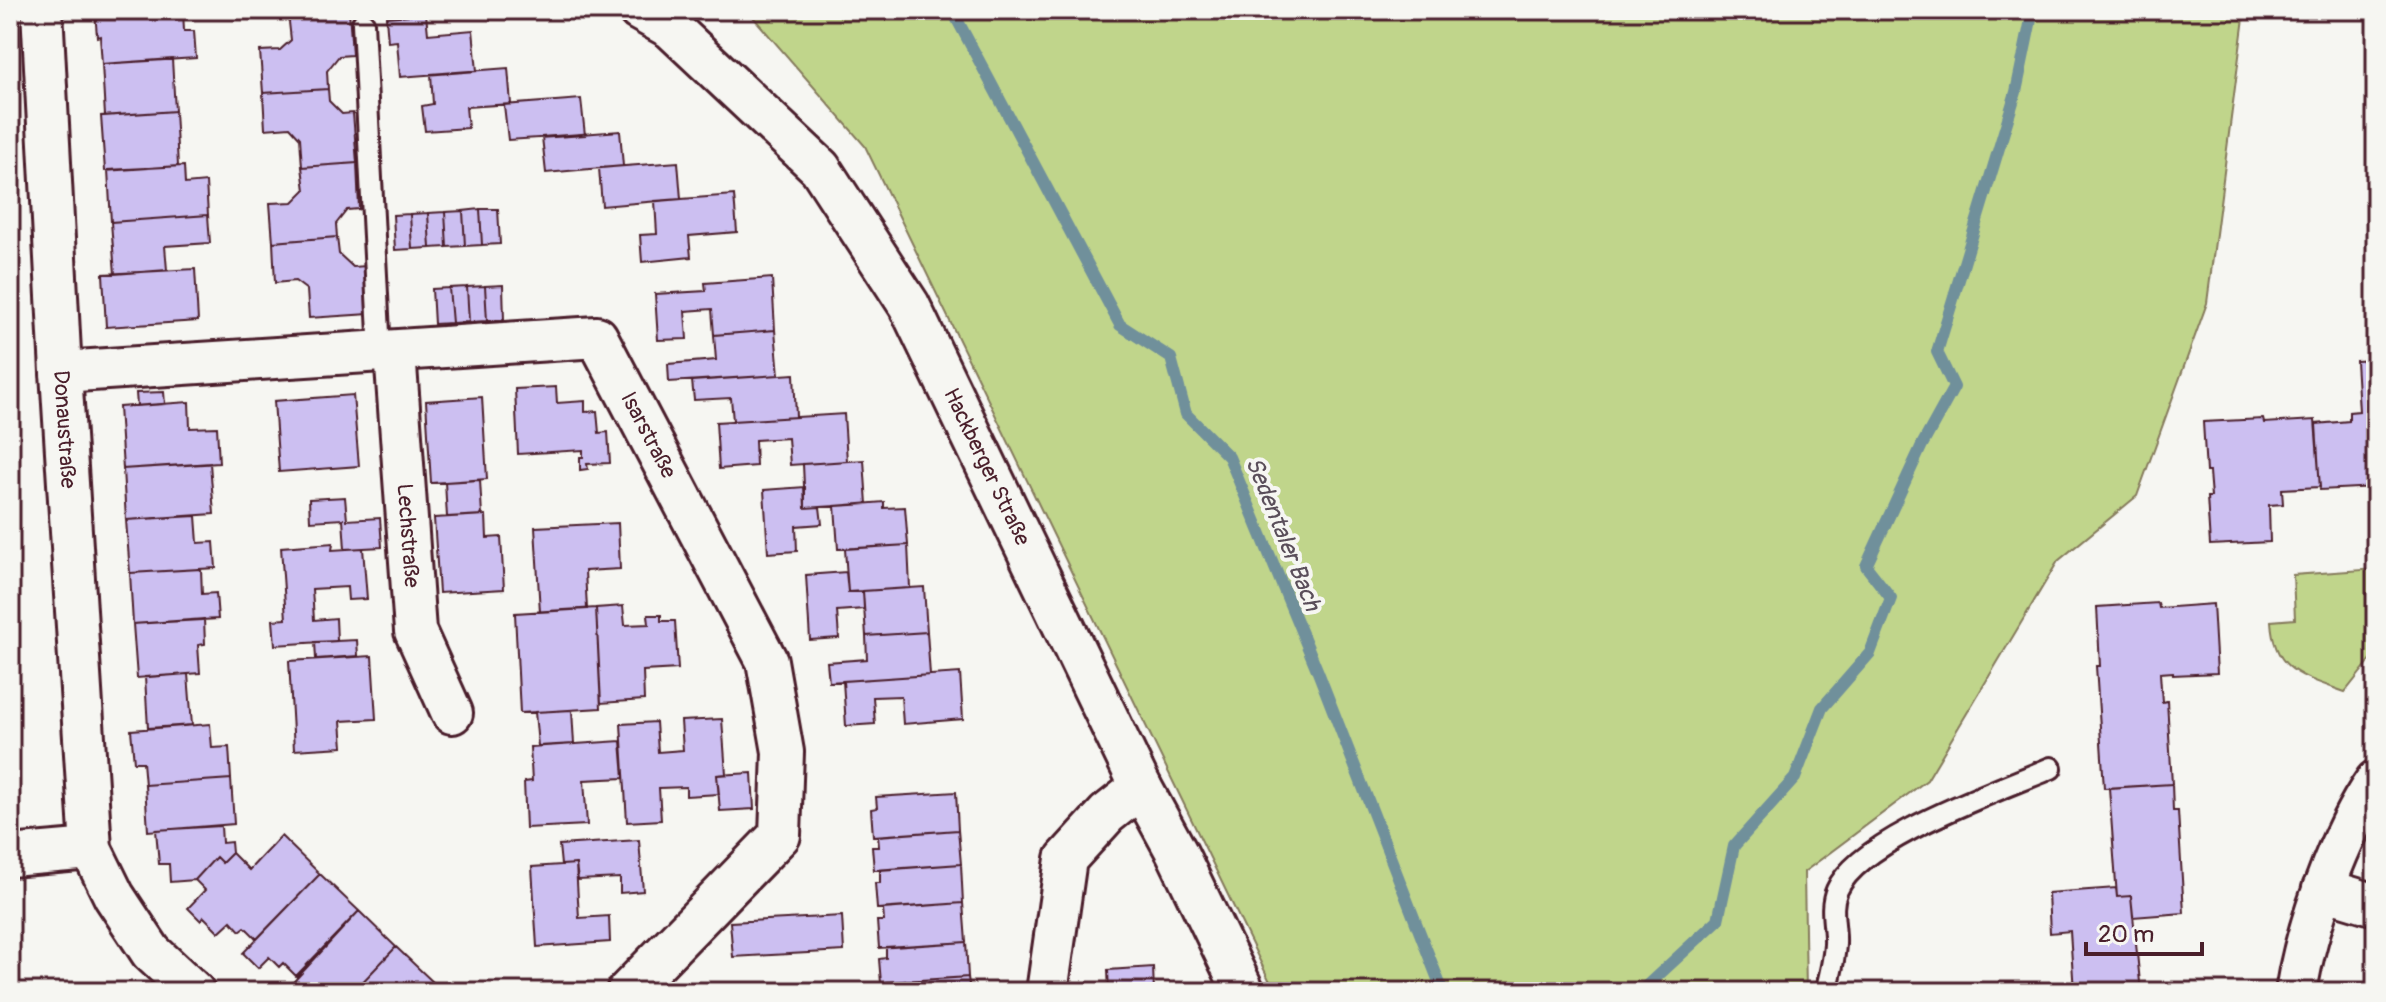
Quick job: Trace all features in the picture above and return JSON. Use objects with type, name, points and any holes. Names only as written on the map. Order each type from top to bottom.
[{"type":"street","name":"Donaustraße","points":[[42,10],[91,849],[114,896],[151,952],[194,992]]},
{"type":"street","name":"Hackberger Straße","points":[[639,10],[671,28],[820,168],[909,305],[1141,787],[1177,853],[1244,992]]},
{"type":"street","name":"Isarstraße","points":[[61,372],[597,337],[767,661],[783,752],[780,835],[627,992]]},
{"type":"street","name":"Lechstraße","points":[[388,352],[415,631],[452,713]]},
{"type":"street","points":[[2296,992],[2301,962],[2323,889],[2362,801],[2376,781]]},
{"type":"street","points":[[1047,992],[1066,859],[1107,814],[1141,787]]},
{"type":"street","points":[[10,856],[91,849]]},
{"type":"street","points":[[2323,889],[2376,905]]},
{"type":"lane","points":[[363,23],[388,352]]},
{"type":"lane","points":[[1826,992],[1835,942],[1833,910],[1836,891],[1849,871],[1908,829],[2051,768]]},
{"type":"green space","points":[[747,10],[2245,10],[2207,303],[2137,496],[2058,561],[1927,780],[1804,872],[1806,992],[1275,992],[865,146]]},
{"type":"green space","points":[[2376,569],[2376,653],[2345,692],[2293,670],[2278,652],[2271,621],[2295,619],[2293,575]]},
{"type":"building","points":[[95,10],[183,10],[184,31],[194,31],[196,58],[102,64]]},
{"type":"building","points":[[349,10],[352,55],[339,56],[327,71],[328,89],[263,93],[260,51],[280,50],[291,40],[288,13]]},
{"type":"building","points":[[426,14],[428,34],[473,30],[477,71],[400,77],[397,41],[388,42],[386,17]]},
{"type":"building","points":[[172,59],[175,111],[105,116],[102,64]]},
{"type":"building","points":[[508,68],[511,104],[466,107],[468,128],[425,131],[422,106],[433,104],[431,74]]},
{"type":"building","points":[[328,89],[329,101],[342,114],[353,113],[357,163],[302,167],[300,138],[290,127],[265,129],[263,93]]},
{"type":"building","points":[[581,99],[585,135],[508,140],[504,105]]},
{"type":"building","points":[[175,111],[178,166],[105,171],[101,116]]},
{"type":"building","points":[[620,131],[623,166],[546,173],[542,137]]},
{"type":"building","points":[[678,162],[681,199],[602,206],[599,168]]},
{"type":"building","points":[[357,163],[359,209],[347,210],[336,224],[337,237],[273,242],[270,203],[293,202],[305,190],[302,167]]},
{"type":"building","points":[[184,166],[185,184],[206,182],[208,215],[111,222],[108,170]]},
{"type":"building","points":[[734,195],[737,232],[689,236],[691,257],[642,262],[640,235],[657,234],[655,201]]},
{"type":"building","points":[[480,209],[482,245],[465,246],[463,211]]},
{"type":"building","points":[[480,209],[498,209],[500,244],[482,245]]},
{"type":"building","points":[[463,211],[465,246],[447,247],[445,212]]},
{"type":"building","points":[[445,212],[447,247],[430,248],[428,213]]},
{"type":"building","points":[[428,213],[430,248],[412,249],[410,214]]},
{"type":"building","points":[[410,214],[412,249],[395,250],[393,215]]},
{"type":"building","points":[[208,215],[210,243],[165,246],[167,270],[115,274],[111,222]]},
{"type":"building","points":[[337,237],[339,254],[353,267],[366,266],[369,314],[309,318],[307,290],[295,281],[275,283],[273,242]]},
{"type":"building","points":[[195,269],[198,321],[106,327],[103,274]]},
{"type":"building","points":[[772,278],[775,330],[714,335],[712,309],[685,311],[687,339],[658,340],[655,294],[706,291],[705,283]]},
{"type":"building","points":[[503,285],[504,320],[487,321],[485,286]]},
{"type":"building","points":[[485,286],[487,321],[469,322],[467,287]]},
{"type":"building","points":[[467,287],[469,322],[452,323],[449,288]]},
{"type":"building","points":[[449,288],[452,323],[434,324],[432,289]]},
{"type":"building","points":[[775,330],[779,375],[669,382],[668,364],[716,360],[714,335]]},
{"type":"building","points":[[2376,360],[2376,487],[2320,490],[2316,424],[2349,421],[2349,412],[2359,411],[2356,361]]},
{"type":"building","points":[[794,374],[796,417],[733,421],[731,398],[694,400],[692,381]]},
{"type":"building","points":[[556,387],[557,403],[585,401],[585,412],[597,411],[599,433],[608,432],[610,463],[587,464],[588,469],[580,470],[583,450],[518,454],[515,389]]},
{"type":"building","points":[[164,392],[165,404],[137,406],[136,393]]},
{"type":"building","points":[[353,395],[359,466],[279,472],[274,401]]},
{"type":"building","points":[[482,397],[487,479],[431,483],[426,401]]},
{"type":"building","points":[[189,402],[190,428],[217,427],[219,463],[123,469],[119,407]]},
{"type":"building","points":[[844,414],[847,461],[790,465],[788,438],[755,440],[756,466],[719,469],[716,422]]},
{"type":"building","points":[[2263,419],[2264,423],[2315,420],[2320,487],[2282,489],[2283,504],[2269,505],[2270,542],[2210,545],[2207,497],[2211,497],[2203,422]]},
{"type":"building","points":[[864,460],[867,504],[805,508],[803,464]]},
{"type":"building","points":[[210,463],[214,514],[126,520],[123,469]]},
{"type":"building","points":[[480,480],[482,515],[447,517],[445,482]]},
{"type":"building","points":[[805,487],[805,508],[820,507],[822,524],[796,526],[797,551],[768,553],[764,490]]},
{"type":"building","points":[[345,497],[347,520],[380,518],[382,547],[345,549],[343,519],[310,521],[309,499]]},
{"type":"building","points":[[884,502],[884,508],[905,507],[908,545],[838,549],[835,506]]},
{"type":"building","points":[[486,515],[487,538],[501,537],[504,589],[439,593],[434,518]]},
{"type":"building","points":[[196,516],[198,543],[214,542],[216,568],[130,573],[126,520]]},
{"type":"building","points":[[618,523],[620,569],[585,571],[587,609],[540,612],[535,527]]},
{"type":"building","points":[[333,543],[332,550],[363,548],[367,599],[348,600],[347,587],[312,589],[314,620],[336,618],[337,641],[275,645],[273,620],[286,619],[281,547]]},
{"type":"building","points":[[908,545],[910,588],[848,592],[845,549]]},
{"type":"building","points":[[201,569],[202,594],[216,593],[218,619],[133,624],[130,573]]},
{"type":"building","points":[[846,572],[848,592],[863,591],[864,609],[837,611],[839,638],[810,640],[806,575]]},
{"type":"building","points":[[924,587],[927,632],[866,636],[863,591]]},
{"type":"building","points":[[2158,603],[2159,608],[2213,604],[2217,673],[2160,673],[2162,702],[2167,701],[2172,784],[2104,788],[2096,666],[2100,666],[2097,607]]},
{"type":"building","points":[[623,606],[625,625],[649,624],[648,615],[661,615],[661,621],[675,621],[678,669],[643,671],[644,700],[601,703],[596,608]]},
{"type":"building","points":[[596,608],[601,708],[520,713],[515,613]]},
{"type":"building","points":[[204,619],[205,644],[198,645],[200,673],[137,678],[133,624]]},
{"type":"building","points":[[927,632],[930,675],[829,682],[827,662],[867,659],[866,636]]},
{"type":"building","points":[[357,640],[358,656],[316,659],[315,642]]},
{"type":"building","points":[[372,656],[376,719],[341,721],[343,747],[294,750],[289,661]]},
{"type":"building","points":[[960,673],[963,719],[903,724],[901,696],[873,697],[875,724],[846,726],[843,681]]},
{"type":"building","points":[[188,674],[192,725],[148,728],[145,677]]},
{"type":"building","points":[[572,710],[574,744],[538,746],[535,712]]},
{"type":"building","points":[[722,719],[726,774],[717,775],[719,794],[686,796],[686,787],[659,788],[661,820],[627,822],[621,724],[656,722],[658,752],[683,750],[681,721]]},
{"type":"building","points":[[210,724],[212,748],[229,747],[231,779],[145,785],[143,762],[134,762],[131,730]]},
{"type":"building","points":[[621,741],[624,778],[584,780],[587,825],[526,828],[524,782],[532,781],[530,747]]},
{"type":"building","points":[[752,773],[754,809],[720,811],[717,775]]},
{"type":"building","points":[[231,779],[234,824],[148,831],[145,785]]},
{"type":"building","points":[[2172,784],[2173,811],[2178,811],[2184,913],[2133,917],[2131,896],[2117,897],[2109,788]]},
{"type":"building","points":[[956,792],[958,830],[873,836],[871,809],[877,808],[876,797]]},
{"type":"building","points":[[221,826],[222,843],[231,842],[232,853],[222,863],[216,857],[195,880],[170,882],[169,864],[159,864],[156,830]]},
{"type":"building","points":[[958,830],[961,864],[874,870],[872,847],[879,847],[878,836]]},
{"type":"building","points":[[281,836],[320,874],[257,939],[245,927],[240,931],[231,921],[219,932],[204,917],[201,921],[188,908],[205,890],[195,880],[216,857],[222,863],[232,853],[249,870]]},
{"type":"building","points":[[639,840],[643,891],[620,893],[620,878],[578,880],[576,864],[561,865],[559,845]]},
{"type":"building","points":[[576,864],[579,918],[609,916],[610,942],[537,947],[532,867]]},
{"type":"building","points":[[961,864],[963,903],[877,909],[875,883],[880,883],[880,870]]},
{"type":"building","points":[[320,874],[359,911],[296,976],[283,963],[279,967],[269,957],[258,968],[243,953]]},
{"type":"building","points":[[2116,888],[2117,897],[2131,896],[2141,992],[2074,992],[2070,931],[2050,933],[2048,893]]},
{"type":"building","points":[[963,903],[966,942],[879,948],[877,921],[884,921],[883,909]]},
{"type":"building","points":[[359,911],[396,947],[353,992],[284,992]]},
{"type":"building","points":[[842,916],[844,951],[733,957],[730,922]]},
{"type":"building","points":[[966,942],[968,977],[881,983],[879,959],[886,958],[886,947]]},
{"type":"building","points":[[396,947],[434,983],[425,992],[353,992]]},
{"type":"building","points":[[1153,967],[1154,992],[1109,992],[1108,970]]},
{"type":"building","points":[[968,977],[970,992],[888,992],[887,982]]},
{"type":"waterway","name":"Sedentaler Bach","points":[[952,10],[1120,325],[1171,358],[1186,414],[1229,457],[1318,672],[1443,992]]},
{"type":"waterway","points":[[1640,992],[1718,920],[1734,846],[1795,778],[1822,708],[1870,653],[1891,598],[1866,566],[1922,445],[1954,387],[1937,352],[2016,92],[2033,10]]}]
